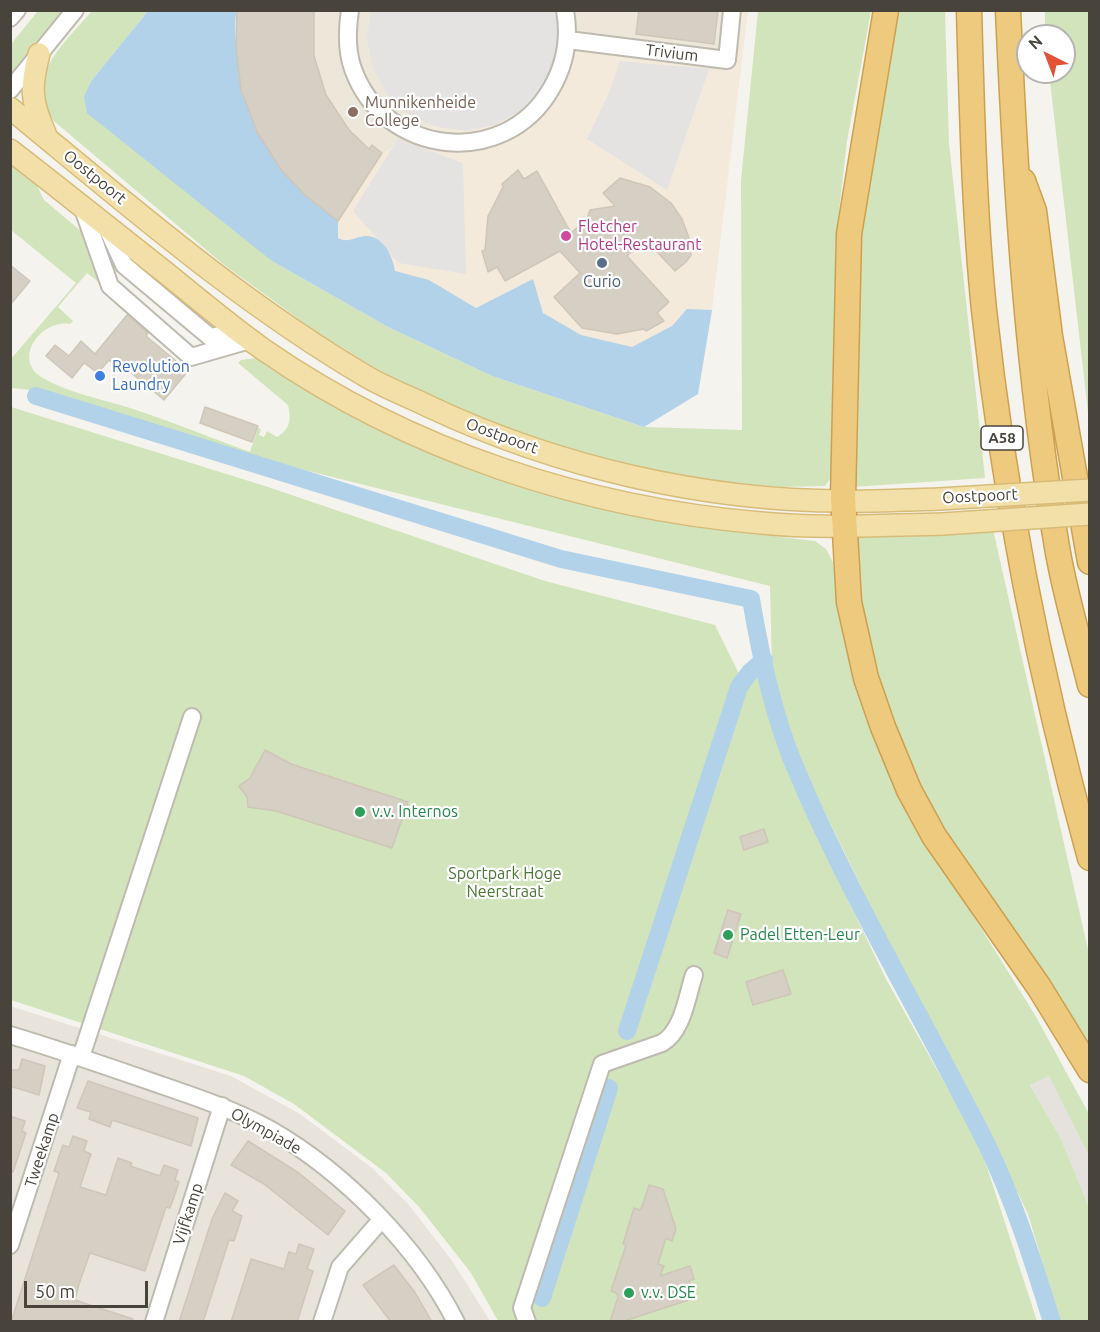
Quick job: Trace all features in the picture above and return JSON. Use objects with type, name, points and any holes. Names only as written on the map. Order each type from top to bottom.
[{"type":"highway","points":[[885,10],[849,234],[843,501],[849,602],[866,678],[909,790],[934,836],[1039,987],[1089,1071]]},
{"type":"highway","name":"A58","points":[[969,10],[972,134],[984,310],[1018,555],[1063,759],[1089,858]]},
{"type":"highway","name":"A58","points":[[1008,10],[1019,239],[1044,456],[1059,555],[1089,686]]},
{"type":"highway","name":"A58","points":[[1014,155],[1034,211],[1050,336],[1089,562]]},
{"type":"main road","points":[[39,54],[31,88],[32,98],[48,139]]},
{"type":"main road","name":"Oostpoort","points":[[10,108],[221,280],[276,320],[371,379],[456,419],[532,448],[596,467],[661,481],[745,494],[843,501],[939,499],[1089,490]]},
{"type":"main road","name":"Oostpoort","points":[[10,150],[244,335],[337,396],[452,452],[600,498],[715,519],[764,524],[844,526],[943,524],[1089,514]]},
{"type":"street","points":[[10,18],[17,10]]},
{"type":"street","points":[[10,90],[75,10]]},
{"type":"street","points":[[350,10],[347,35],[352,68],[368,98],[391,122],[421,138],[454,144],[487,140],[518,125],[543,103],[560,73],[568,40],[565,10]]},
{"type":"street","name":"Trivium","points":[[568,40],[726,60],[732,10]]},
{"type":"street","points":[[82,206],[110,286],[191,357],[244,335]]},
{"type":"street","name":"Tweekamp","points":[[10,1245],[192,717]]},
{"type":"street","points":[[527,1322],[522,1308],[602,1064],[662,1043],[670,1037],[676,1028],[694,975]]},
{"type":"street","name":"Olympiade","points":[[10,1035],[222,1106],[272,1130],[315,1159],[382,1218],[425,1272],[456,1322]]},
{"type":"street","name":"Vijfkamp","points":[[154,1322],[222,1106]]},
{"type":"street","points":[[322,1322],[340,1267],[382,1218]]},
{"type":"shaded area","name":"Munnikenheide College","points":[[237,10],[723,11],[716,70],[571,48],[382,153],[338,221],[306,196],[282,171],[257,132],[242,92],[234,25]]},
{"type":"shaded area","points":[[160,11],[748,11],[712,310],[698,394],[332,263]]},
{"type":"shaded area","points":[[371,11],[554,11],[558,26],[556,59],[542,89],[521,110],[495,125],[466,131],[436,127],[409,114],[387,94],[373,68],[367,38]]},
{"type":"shaded area","points":[[620,61],[709,69],[667,190],[587,139],[608,95]]},
{"type":"shaded area","points":[[398,139],[463,163],[466,274],[399,263],[353,211]]},
{"type":"shaded area","points":[[10,1006],[231,1076],[300,1114],[372,1168],[409,1205],[453,1262],[490,1321],[11,1321]]},
{"type":"shaded area","points":[[1049,1075],[1089,1156],[1089,1207],[1061,1139],[1030,1085]]},
{"type":"green space","points":[[38,11],[64,11],[11,75],[11,44]]},
{"type":"green space","points":[[92,11],[148,11],[92,80],[272,261],[388,327],[492,376],[644,427],[742,430],[741,180],[758,11],[871,11],[847,141],[835,246],[837,469],[825,486],[781,487],[698,479],[609,463],[495,425],[412,391],[314,330],[223,264],[55,122],[46,106],[42,91],[44,76],[59,49]]},
{"type":"green space","points":[[896,11],[945,11],[949,143],[985,478],[852,487],[854,269]]},
{"type":"green space","points":[[1045,11],[1089,11],[1089,421],[1050,84],[1076,84],[1076,24],[1045,24]]},
{"type":"green space","points":[[10,161],[33,178],[44,200],[82,232],[101,284],[87,273],[58,307],[73,321],[70,324],[59,324],[49,328],[34,342],[30,352],[30,361],[34,370],[53,383],[74,392],[145,413],[250,452],[258,428],[261,429],[259,435],[264,437],[267,431],[277,437],[285,431],[290,419],[288,405],[238,363],[241,360],[256,358],[272,370],[428,452],[467,469],[581,504],[711,529],[815,541],[826,549],[833,562],[846,645],[859,689],[925,838],[1035,1015],[1089,1114],[1089,1156],[1049,1076],[1030,1085],[1061,1139],[1089,1207],[1089,1321],[1060,1321],[1028,1214],[990,1135],[901,969],[792,744],[772,668],[770,586],[248,456],[41,391],[11,388],[11,359],[76,283],[11,230]]},
{"type":"green space","name":"Sportpark Hoge Neerstraat","points":[[11,407],[265,486],[545,581],[715,625],[745,686],[756,673],[762,671],[767,674],[784,747],[852,889],[844,892],[887,981],[980,1146],[1037,1321],[498,1321],[471,1273],[420,1208],[386,1173],[294,1104],[244,1076],[11,1000]]},
{"type":"green space","points":[[992,525],[1089,954],[1089,1060],[961,865],[904,765],[864,632],[854,534]]},
{"type":"water","points":[[148,11],[237,11],[235,31],[241,80],[256,127],[282,168],[317,205],[338,221],[338,238],[349,240],[366,236],[378,240],[383,243],[390,254],[395,271],[429,280],[476,308],[533,279],[543,313],[581,335],[632,347],[672,326],[687,309],[712,310],[698,394],[644,427],[492,376],[388,327],[272,261],[87,113],[84,96],[92,80]]},
{"type":"building","points":[[237,10],[314,10],[314,56],[326,95],[349,130],[369,149],[372,145],[382,153],[338,221],[306,196],[282,171],[257,132],[241,90],[236,47]]},
{"type":"building","points":[[639,10],[718,10],[714,44],[636,34]]},
{"type":"building","points":[[518,170],[524,179],[537,171],[571,233],[587,219],[590,210],[615,206],[603,193],[620,178],[650,187],[671,203],[682,219],[689,238],[691,255],[686,262],[675,271],[645,239],[627,256],[669,302],[657,313],[664,321],[646,331],[644,329],[617,334],[582,328],[554,297],[580,273],[560,251],[505,281],[497,267],[488,272],[482,251],[485,250],[488,216],[503,187],[502,184]]},
{"type":"building","points":[[10,265],[30,281],[10,305]]},
{"type":"building","points":[[127,315],[148,333],[146,336],[188,371],[164,400],[129,371],[122,366],[119,369],[109,360],[98,373],[84,363],[72,378],[46,356],[55,345],[69,356],[81,341],[95,354]]},
{"type":"building","points":[[205,407],[258,426],[252,442],[200,423]]},
{"type":"building","points":[[265,750],[291,764],[408,802],[392,848],[276,811],[248,807],[247,797],[239,786],[250,778]]},
{"type":"building","points":[[764,829],[768,842],[744,850],[740,837]]},
{"type":"building","points":[[728,910],[741,914],[727,958],[714,953]]},
{"type":"building","points":[[783,970],[791,994],[753,1005],[746,982]]},
{"type":"building","points":[[22,1059],[45,1066],[39,1095],[10,1086],[10,1070],[19,1070]]},
{"type":"building","points":[[88,1081],[198,1118],[191,1146],[112,1120],[110,1127],[89,1119],[91,1112],[77,1108]]},
{"type":"building","points":[[10,1116],[25,1121],[22,1131],[26,1133],[13,1172],[10,1171]]},
{"type":"building","points":[[73,1136],[87,1141],[84,1151],[91,1154],[80,1187],[106,1195],[118,1158],[132,1163],[130,1166],[160,1176],[164,1165],[178,1170],[175,1180],[179,1182],[170,1208],[166,1207],[145,1271],[90,1253],[79,1284],[75,1300],[133,1319],[133,1322],[11,1322],[59,1173],[54,1171],[63,1145],[69,1147]]},
{"type":"building","points":[[248,1141],[299,1173],[345,1211],[328,1235],[264,1184],[231,1165]]},
{"type":"building","points":[[649,1185],[663,1189],[676,1229],[672,1241],[666,1238],[658,1264],[664,1266],[660,1276],[690,1266],[694,1279],[689,1281],[695,1298],[621,1322],[610,1322],[618,1297],[611,1291],[626,1245],[623,1244],[634,1208],[640,1210],[642,1207]]},
{"type":"building","points":[[225,1193],[238,1201],[232,1211],[242,1216],[234,1241],[229,1240],[203,1322],[179,1322],[212,1219]]},
{"type":"building","points":[[299,1244],[314,1249],[307,1269],[313,1271],[297,1322],[231,1322],[251,1259],[284,1269],[289,1252],[296,1254]]},
{"type":"building","points":[[394,1265],[416,1294],[432,1322],[391,1322],[363,1285]]},
{"type":"waterway","points":[[36,396],[561,559],[751,599],[768,682],[793,762],[861,907],[986,1143],[1022,1231],[1052,1322]]},
{"type":"waterway","points":[[627,1031],[739,687],[750,672],[764,660]]},
{"type":"waterway","points":[[542,1298],[609,1088]]},
{"type":"place","name":"Munnikenheide College","points":[[353,112]]},
{"type":"place","name":"Fletcher Hotel-Restaurant","points":[[566,236]]},
{"type":"place","name":"Curio","points":[[602,263]]},
{"type":"place","name":"Revolution Laundry","points":[[100,376]]},
{"type":"place","name":"v.v. Internos","points":[[360,812]]},
{"type":"place","name":"Padel Etten-Leur","points":[[728,935]]},
{"type":"place","name":"v.v. DSE","points":[[629,1293]]}]
